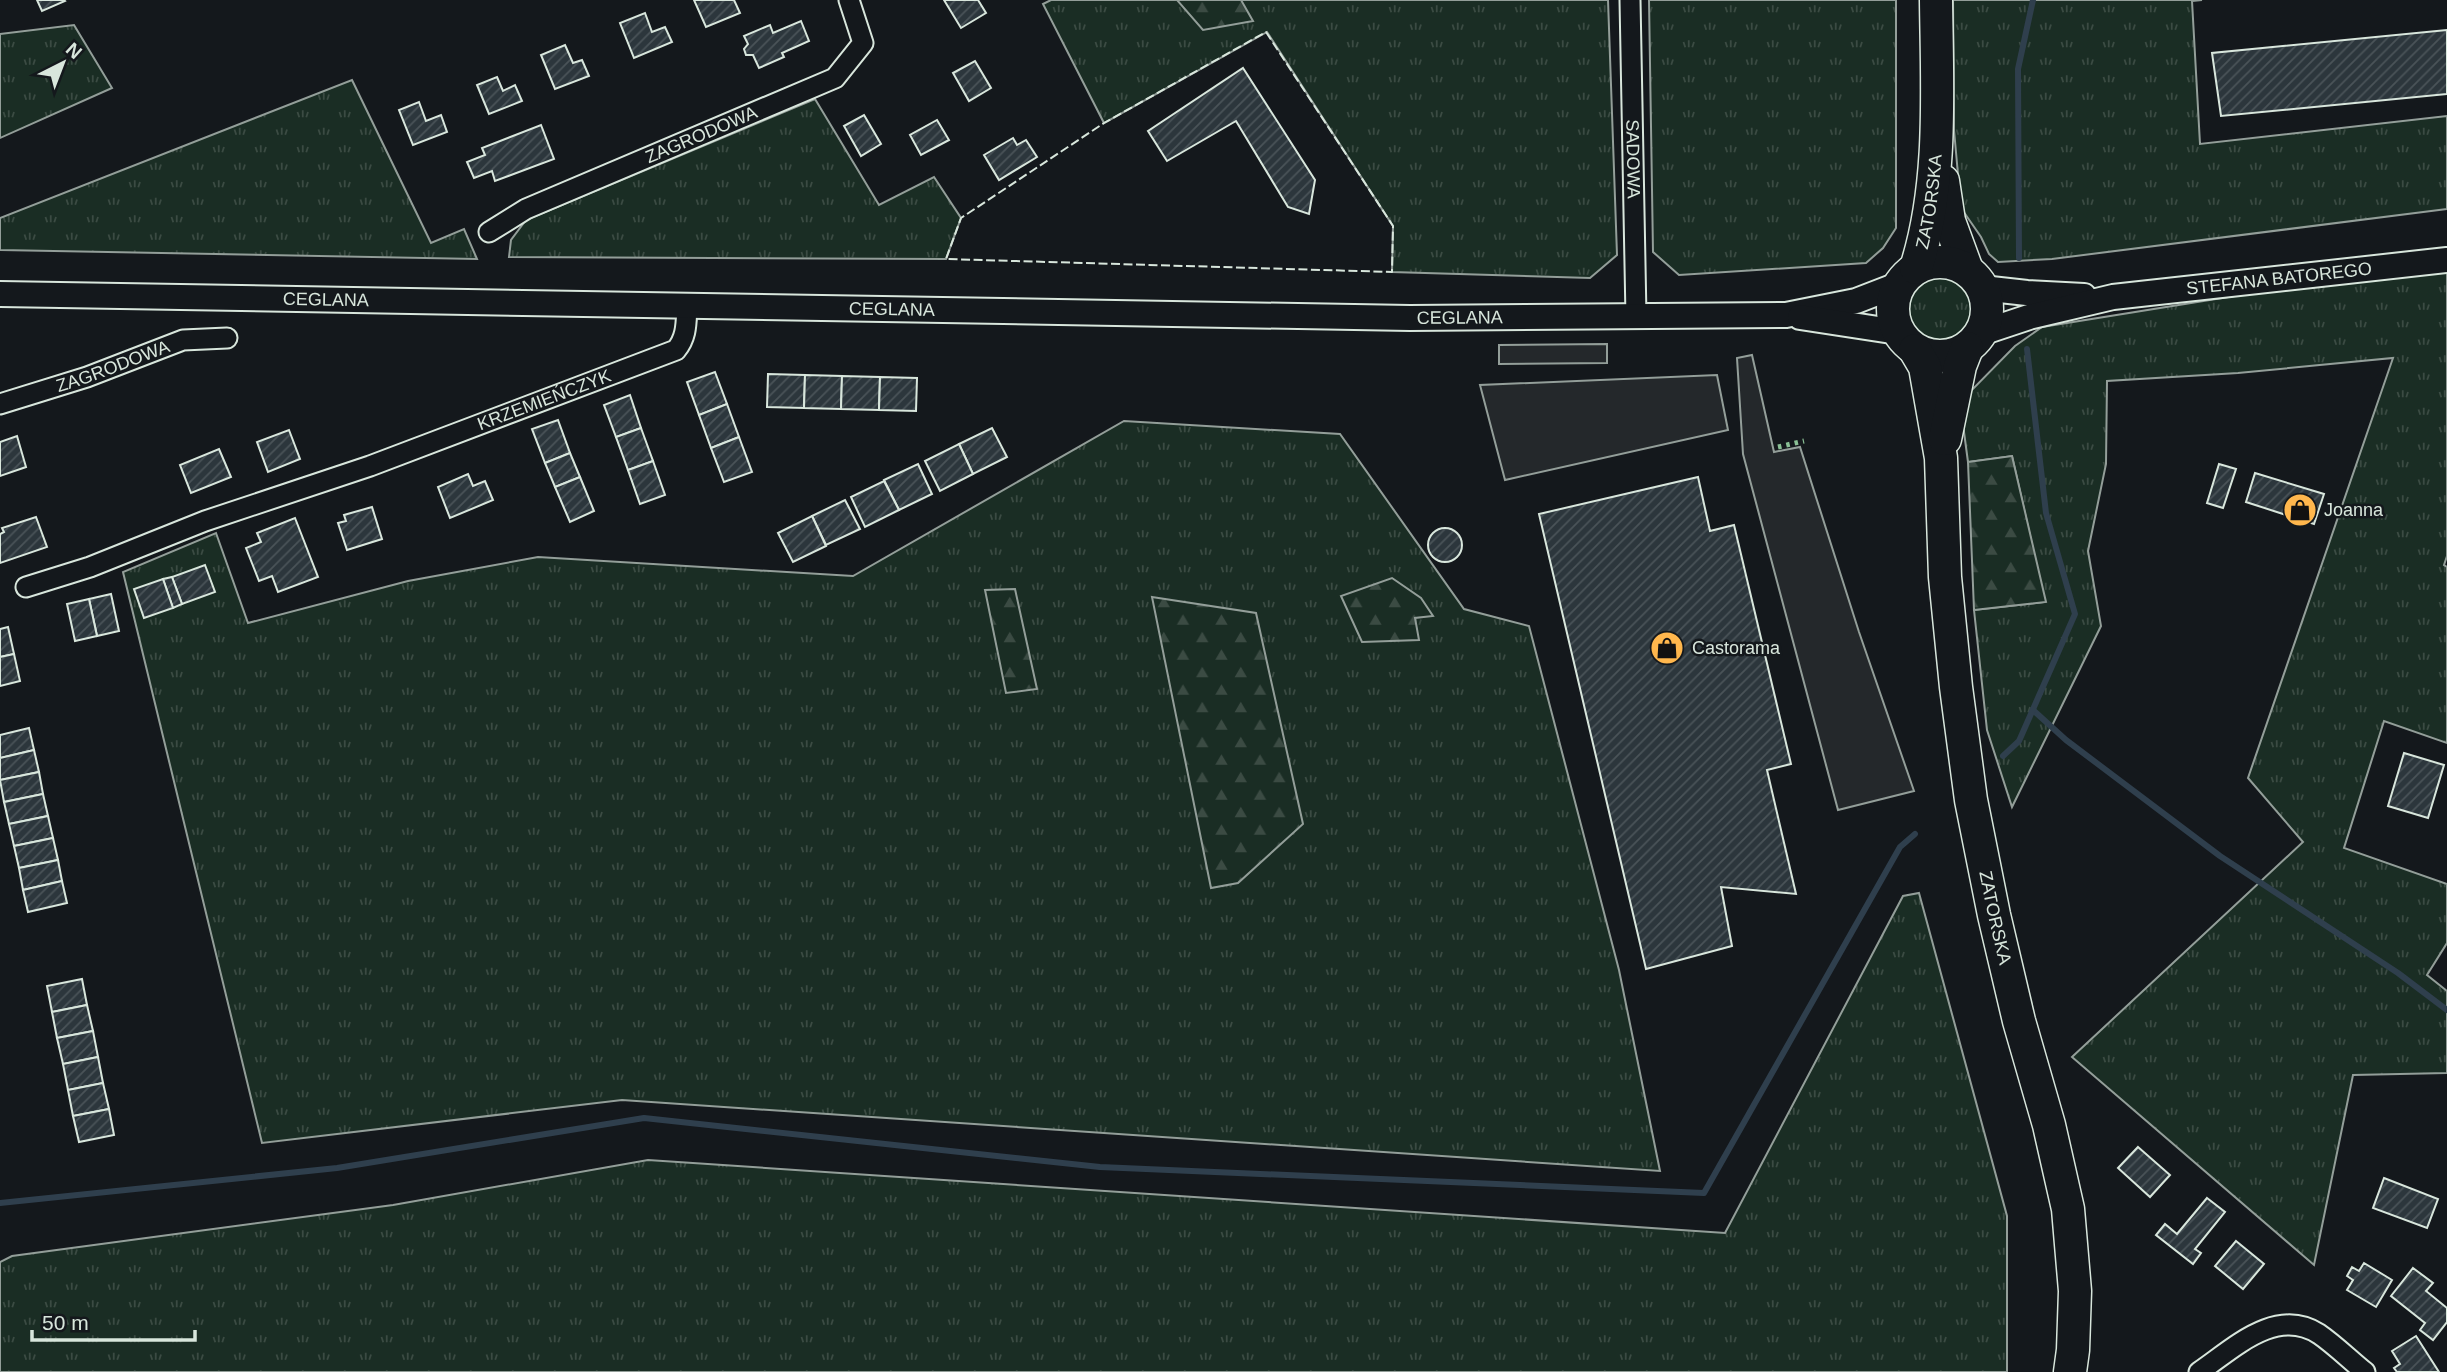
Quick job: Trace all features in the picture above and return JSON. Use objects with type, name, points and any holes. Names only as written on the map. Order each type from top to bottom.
[{"type":"main road","name":"ZATORSKA","points":[[1908,276],[1923,246],[1937,134],[1936,0]]},
{"type":"main road","name":"ZATORSKA","points":[[1937,134],[1949,221],[1974,279]]},
{"type":"main road","points":[[1942,262],[1955,264],[1974,279],[1987,302],[1987,318],[1974,341],[1955,355],[1942,357],[1928,355],[1907,341],[1892,308],[1908,276],[1928,263],[1942,262]]},
{"type":"main road","name":"ZATORSKA","points":[[1907,341],[1925,367],[1941,458],[1945,577],[1971,800],[2019,1021],[2049,1125],[2068,1209],[2075,1291],[2070,1372]]},
{"type":"main road","name":"ZATORSKA","points":[[1941,458],[1960,366],[1974,341]]},
{"type":"street","name":"ZAGRODOWA","points":[[489,232],[526,209],[835,78],[863,43],[849,0]]},
{"type":"street","name":"SADOWA","points":[[1630,0],[1636,317]]},
{"type":"street","name":"STEFANA BATOREGO","points":[[1974,341],[2029,317],[2113,297],[2447,260]]},
{"type":"street","name":"CEGLANA","points":[[0,294],[1410,318],[1636,317],[1786,315],[1856,301],[1908,276]]},
{"type":"street","name":"STEFANA BATOREGO","points":[[1974,279],[2027,293],[2113,297]]},
{"type":"street","name":"KRZEMIEŃCZYK","points":[[26,587],[90,567],[205,521],[370,466],[676,351],[685,334],[687,306]]},
{"type":"street","name":"CEGLANA","points":[[1786,315],[1907,341]]},
{"type":"street","name":"ZAGRODOWA","points":[[0,404],[87,377],[183,340],[227,338]]},
{"type":"street","points":[[2199,1372],[2256,1334],[2269,1327],[2285,1324],[2299,1325],[2318,1334],[2365,1372]]},
{"type":"green space","points":[[1051,0],[1608,0],[1617,255],[1590,278],[1392,272],[1393,226],[1267,32],[1104,123],[1043,4]]},
{"type":"green space","points":[[1177,0],[1241,0],[1253,21],[1203,30]]},
{"type":"green space","points":[[1649,0],[1896,0],[1896,228],[1883,248],[1866,263],[1679,275],[1653,252]]},
{"type":"green space","points":[[1953,0],[2202,0],[2192,1],[2200,144],[2447,116],[2447,209],[2052,259],[1998,262],[1989,254],[1961,208],[1954,130]]},
{"type":"green space","points":[[74,25],[112,88],[0,138],[0,34]]},
{"type":"green space","points":[[352,80],[431,243],[464,229],[477,259],[0,250],[0,218]]},
{"type":"green space","points":[[815,99],[879,205],[934,177],[961,218],[946,259],[509,257],[511,240],[526,220]]},
{"type":"green space","points":[[2447,272],[2447,556],[2444,565],[2447,567],[2447,743],[2384,721],[2344,848],[2447,884],[2447,943],[2427,975],[2447,991],[2447,1073],[2353,1075],[2314,1265],[2072,1057],[2303,842],[2248,778],[2393,358],[2238,373],[2107,381],[2106,464],[2088,551],[2101,626],[2012,807],[1987,730],[1974,610],[2045,602],[2012,456],[1968,462],[1960,402],[2015,346],[2042,327],[2247,294]]},
{"type":"green space","points":[[1940,276],[1952,278],[1963,285],[1970,296],[1970,320],[1963,331],[1952,338],[1940,340],[1928,338],[1917,331],[1910,320],[1908,308],[1910,296],[1917,285],[1928,278]]},
{"type":"green space","points":[[1124,421],[1340,434],[1464,609],[1529,626],[1619,970],[1660,1171],[622,1100],[262,1143],[123,572],[216,533],[248,623],[408,581],[538,557],[853,576]]},
{"type":"green space","points":[[2012,456],[2046,602],[1974,610],[1968,462]]},
{"type":"green space","points":[[1392,578],[1421,598],[1433,616],[1415,618],[1419,640],[1362,642],[1341,596]]},
{"type":"green space","points":[[1015,589],[1037,689],[1006,693],[985,590]]},
{"type":"green space","points":[[1152,597],[1256,613],[1303,824],[1238,883],[1211,888]]},
{"type":"green space","points":[[1919,893],[2007,1216],[2007,1372],[0,1372],[0,1262],[12,1256],[393,1205],[648,1160],[1725,1233],[1903,896]]},
{"type":"shaded area","points":[[1607,344],[1607,363],[1499,364],[1499,345]]},
{"type":"shaded area","points":[[1752,355],[1774,452],[1800,447],[1859,632],[1914,791],[1838,810],[1743,454],[1737,358]]},
{"type":"shaded area","points":[[1717,375],[1728,430],[1505,480],[1480,385]]},
{"type":"building","points":[[37,0],[64,0],[65,1],[42,11]]},
{"type":"building","points":[[694,0],[734,0],[740,13],[706,27]]},
{"type":"building","points":[[944,0],[978,0],[986,13],[961,28]]},
{"type":"building","points":[[645,13],[652,32],[665,27],[672,42],[634,58],[620,23]]},
{"type":"building","points":[[801,21],[809,41],[782,53],[784,57],[759,68],[753,55],[746,55],[744,49],[748,44],[744,36],[770,25],[773,33]]},
{"type":"building","points":[[2447,30],[2447,94],[2221,116],[2212,53]]},
{"type":"building","points":[[565,45],[573,63],[582,60],[589,76],[555,89],[541,55]]},
{"type":"building","points":[[975,61],[991,88],[969,101],[953,73]]},
{"type":"building","points":[[1243,68],[1315,180],[1309,214],[1288,207],[1236,121],[1167,161],[1148,131]]},
{"type":"building","points":[[497,77],[503,91],[515,85],[522,101],[489,114],[477,85]]},
{"type":"building","points":[[419,102],[426,121],[441,115],[447,132],[413,145],[399,110]]},
{"type":"building","points":[[864,115],[881,144],[861,156],[844,126]]},
{"type":"building","points":[[937,120],[949,140],[921,155],[910,135]]},
{"type":"building","points":[[541,125],[554,159],[495,181],[492,171],[474,178],[467,162],[485,155],[482,148]]},
{"type":"building","points":[[1013,138],[1017,145],[1026,140],[1037,157],[999,180],[984,155]]},
{"type":"building","points":[[715,372],[727,404],[699,415],[687,382]]},
{"type":"building","points":[[768,374],[805,375],[804,408],[767,407]]},
{"type":"building","points":[[805,375],[842,376],[841,409],[804,408]]},
{"type":"building","points":[[842,376],[880,377],[879,410],[841,409]]},
{"type":"building","points":[[880,377],[917,378],[916,411],[879,410]]},
{"type":"building","points":[[630,395],[641,428],[616,437],[604,405]]},
{"type":"building","points":[[727,404],[739,437],[711,448],[699,415]]},
{"type":"building","points":[[558,420],[570,453],[545,463],[532,429]]},
{"type":"building","points":[[641,428],[653,461],[628,470],[616,437]]},
{"type":"building","points":[[992,428],[1007,457],[973,474],[959,444]]},
{"type":"building","points":[[289,430],[300,459],[268,472],[257,442]]},
{"type":"building","points":[[17,436],[26,467],[0,476],[0,442]]},
{"type":"building","points":[[739,437],[752,472],[724,482],[711,448]]},
{"type":"building","points":[[959,444],[973,474],[940,491],[925,461]]},
{"type":"building","points":[[219,449],[231,477],[191,493],[180,465]]},
{"type":"building","points":[[570,453],[580,477],[555,487],[545,463]]},
{"type":"building","points":[[653,461],[665,495],[640,504],[628,470]]},
{"type":"building","points":[[918,464],[932,494],[899,510],[884,480]]},
{"type":"building","points":[[2219,464],[2236,469],[2223,508],[2207,503]]},
{"type":"building","points":[[2255,473],[2324,494],[2314,524],[2246,502]]},
{"type":"building","points":[[468,474],[473,486],[485,481],[493,500],[450,518],[438,487]]},
{"type":"building","points":[[580,477],[594,511],[570,522],[555,487]]},
{"type":"building","name":"Castorama","points":[[1698,477],[1710,531],[1734,525],[1791,764],[1767,770],[1796,894],[1721,887],[1732,946],[1646,969],[1539,514]]},
{"type":"building","points":[[884,481],[899,510],[865,527],[851,497]]},
{"type":"building","points":[[845,500],[860,529],[826,545],[812,516]]},
{"type":"building","points":[[372,507],[382,539],[347,550],[338,523],[346,521],[344,515]]},
{"type":"building","points":[[812,516],[826,546],[793,562],[778,533]]},
{"type":"building","points":[[36,517],[47,547],[0,563],[0,534],[4,532],[2,528]]},
{"type":"building","points":[[295,518],[318,577],[278,592],[272,576],[259,581],[246,548],[261,542],[257,533]]},
{"type":"building","points":[[1445,528],[1457,533],[1462,545],[1457,557],[1445,562],[1433,557],[1428,545],[1433,533]]},
{"type":"building","points":[[205,565],[215,592],[182,604],[172,577]]},
{"type":"building","points":[[172,577],[182,604],[173,608],[163,579]]},
{"type":"building","points":[[163,579],[173,608],[144,618],[134,589]]},
{"type":"building","points":[[111,594],[119,631],[97,636],[89,599]]},
{"type":"building","points":[[89,599],[97,636],[75,641],[67,604]]},
{"type":"building","points":[[8,627],[14,654],[0,657],[0,629]]},
{"type":"building","points":[[14,654],[20,681],[0,686],[0,657]]},
{"type":"building","points":[[29,728],[34,750],[0,758],[0,735]]},
{"type":"building","points":[[34,750],[39,772],[0,780],[0,758]]},
{"type":"building","points":[[2404,753],[2444,765],[2428,818],[2388,806]]},
{"type":"building","points":[[39,772],[43,794],[4,802],[0,780]]},
{"type":"building","points":[[43,794],[48,816],[9,824],[4,802]]},
{"type":"building","points":[[48,816],[53,838],[14,846],[9,824]]},
{"type":"building","points":[[53,838],[58,860],[19,868],[14,846]]},
{"type":"building","points":[[58,860],[62,881],[23,890],[19,868]]},
{"type":"building","points":[[62,881],[67,903],[28,912],[23,890]]},
{"type":"building","points":[[82,979],[87,1005],[52,1012],[47,986]]},
{"type":"building","points":[[87,1005],[93,1031],[57,1038],[52,1012]]},
{"type":"building","points":[[93,1031],[98,1057],[63,1064],[57,1038]]},
{"type":"building","points":[[98,1057],[103,1083],[68,1090],[63,1064]]},
{"type":"building","points":[[103,1083],[109,1109],[73,1116],[68,1090]]},
{"type":"building","points":[[109,1109],[114,1135],[79,1142],[73,1116]]},
{"type":"building","points":[[2138,1147],[2170,1175],[2150,1197],[2118,1168]]},
{"type":"building","points":[[2384,1178],[2438,1199],[2427,1228],[2373,1208]]},
{"type":"building","points":[[2207,1198],[2225,1212],[2195,1249],[2201,1253],[2193,1264],[2156,1235],[2165,1224],[2177,1234]]},
{"type":"building","points":[[2236,1241],[2264,1264],[2243,1289],[2215,1266]]},
{"type":"building","points":[[2364,1263],[2392,1280],[2376,1307],[2347,1290],[2353,1280],[2347,1276],[2352,1267],[2359,1271]]},
{"type":"building","points":[[2413,1268],[2433,1283],[2426,1291],[2447,1308],[2447,1322],[2433,1340],[2420,1330],[2425,1323],[2391,1296]]},
{"type":"building","points":[[2416,1336],[2439,1372],[2397,1372],[2394,1368],[2400,1364],[2392,1351]]},
{"type":"waterway","points":[[2019,258],[2018,69],[2033,0]]},
{"type":"waterway","points":[[2003,756],[2019,741],[2075,614],[2046,513],[2027,349]]},
{"type":"waterway","points":[[2033,710],[2066,740],[2220,856],[2398,973],[2447,1010]]},
{"type":"waterway","points":[[0,1203],[337,1168],[644,1118],[1100,1167],[1704,1193],[1900,847],[1915,834]]},
{"type":"hedge","points":[[1778,447],[1804,441]]},
{"type":"fence","points":[[1266,32],[1393,226],[1392,272],[946,259],[961,218],[1104,123],[1266,32]]},
{"type":"place","name":"Joanna","points":[[2300,510]]},
{"type":"place","name":"Castorama","points":[[1667,648]]}]
